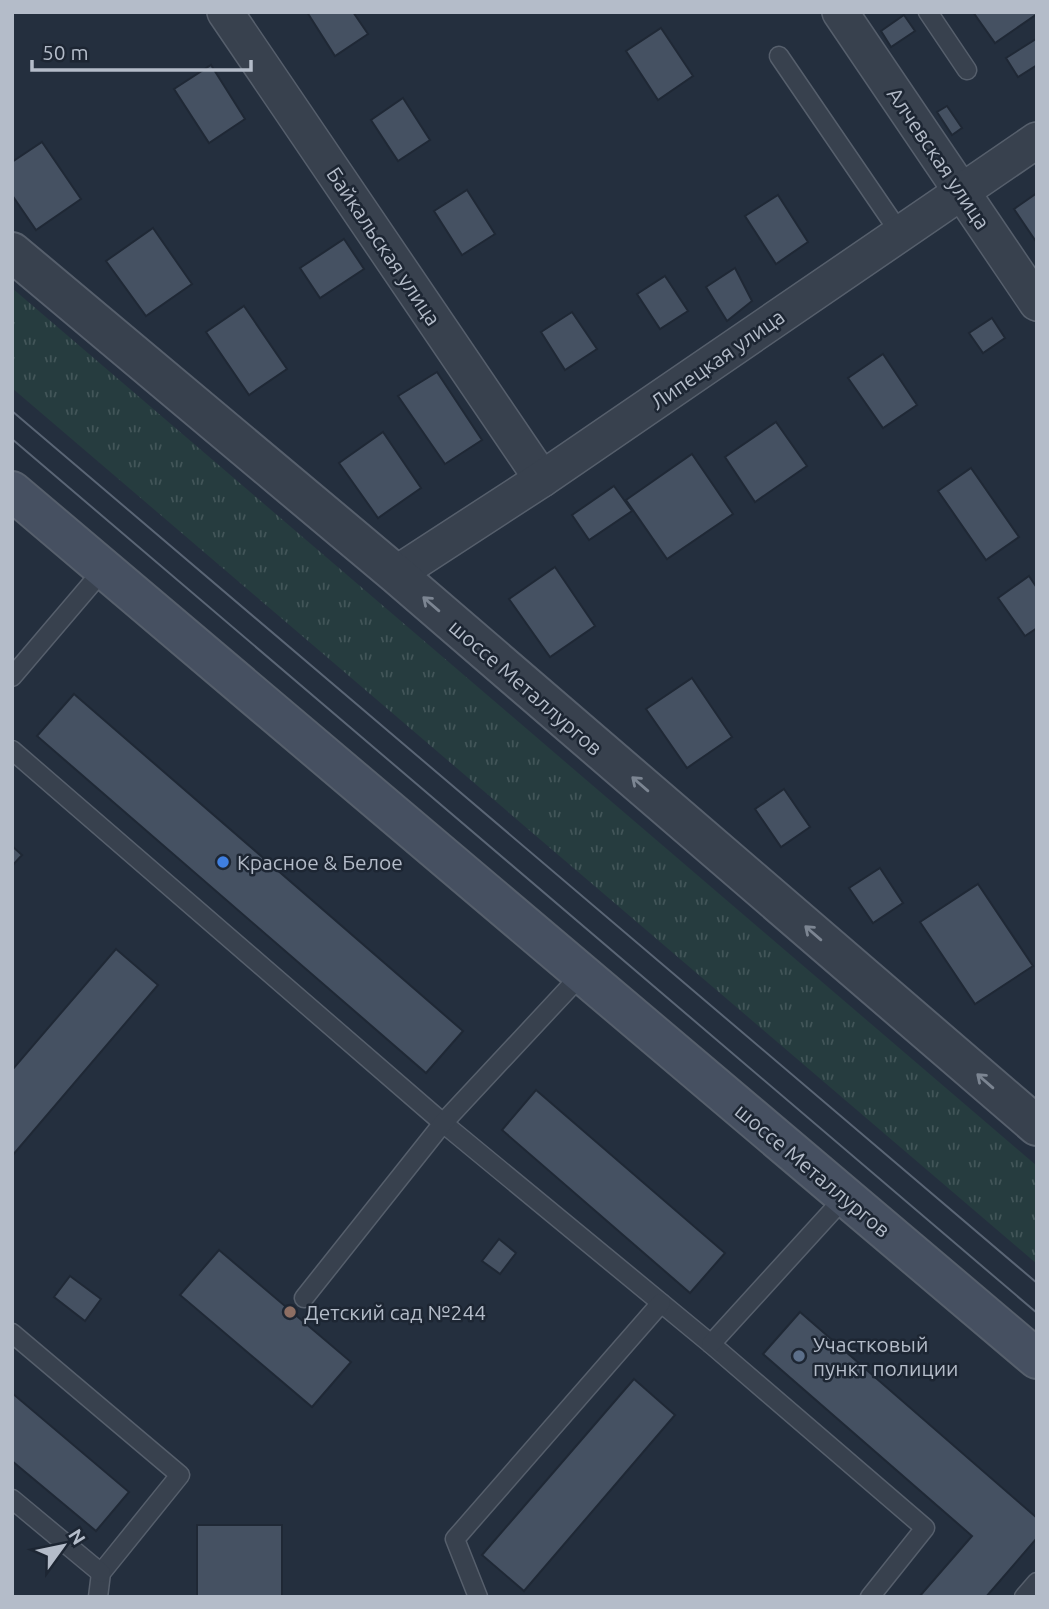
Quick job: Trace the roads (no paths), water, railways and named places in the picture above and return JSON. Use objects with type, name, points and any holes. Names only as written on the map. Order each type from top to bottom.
[{"type":"main road","name":"шоссе Металлургов","points":[[12,491],[1037,1359]]},
{"type":"street","name":"Байкальская улица","points":[[225,12],[542,479]]},
{"type":"street","name":"Алчевская улица","points":[[840,12],[1037,303]]},
{"type":"street","name":"Липецкая улица","points":[[396,574],[542,479],[1037,140]]},
{"type":"street","name":"шоссе Металлургов","points":[[12,252],[396,574],[1037,1126]]},
{"type":"lane","points":[[928,12],[967,70]]},
{"type":"lane","points":[[779,56],[900,233]]},
{"type":"lane","points":[[12,677],[104,569]]},
{"type":"lane","points":[[12,750],[443,1123],[711,1344],[925,1528],[870,1597]]},
{"type":"lane","points":[[304,1298],[443,1123],[582,974]]},
{"type":"lane","points":[[711,1344],[845,1197]]},
{"type":"lane","points":[[478,1597],[455,1539],[661,1303]]},
{"type":"lane","points":[[12,1333],[180,1475],[101,1573],[98,1597]]},
{"type":"lane","points":[[12,1499],[101,1573]]},
{"type":"lane","points":[[1024,1597],[1037,1583]]},
{"type":"tram line","points":[[12,411],[1037,1283]]},
{"type":"tram line","points":[[12,439],[1037,1313]]},
{"type":"place","name":"Красное & Белое","points":[[223,862]]},
{"type":"place","name":"Детский сад №244","points":[[290,1312]]},
{"type":"place","name":"Участковый пункт полиции","points":[[799,1356]]}]
